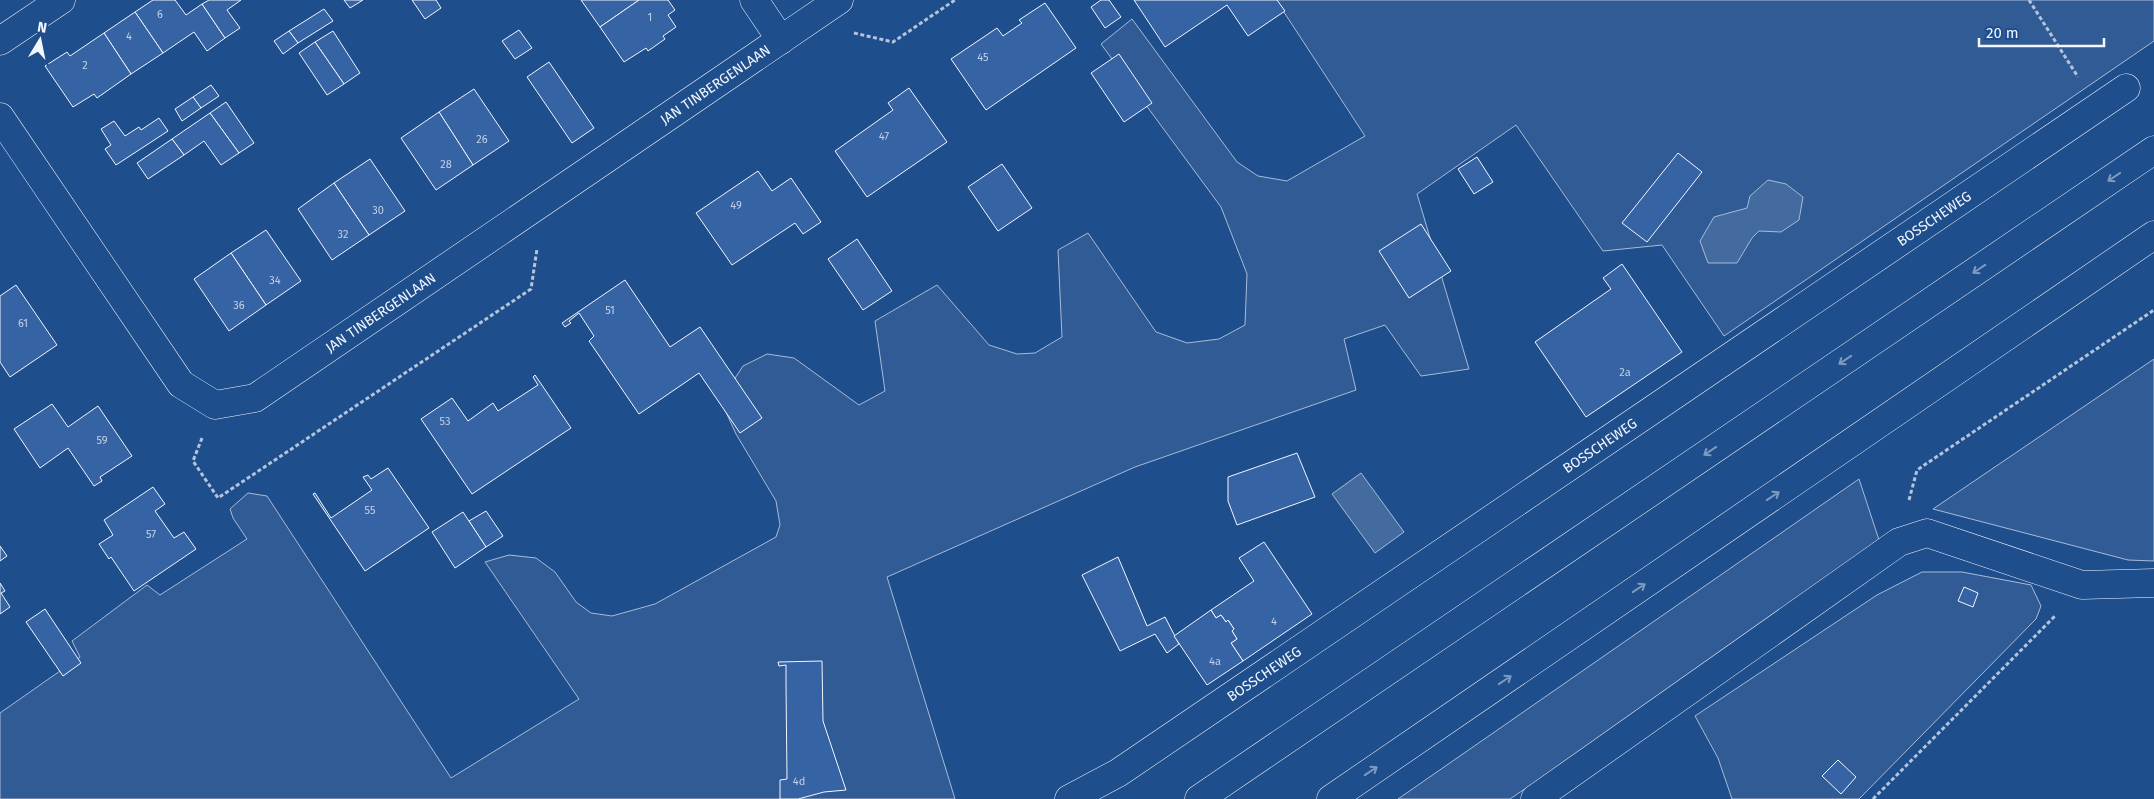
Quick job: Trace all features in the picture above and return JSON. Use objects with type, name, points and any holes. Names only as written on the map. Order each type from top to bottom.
[{"type":"street","points":[[0,41],[61,0]]},
{"type":"street","points":[[754,0],[781,40]]},
{"type":"street","name":"JAN TINBERGENLAAN","points":[[215,405],[255,398],[839,0]]},
{"type":"street","name":"BOSSCHEWEG","points":[[1069,799],[1118,774],[2126,88]]},
{"type":"street","points":[[0,117],[181,384],[215,405]]},
{"type":"street","points":[[1199,799],[2154,150]]},
{"type":"street","points":[[1331,799],[2154,235]]},
{"type":"street","points":[[1535,799],[1899,542],[1927,533],[2082,585],[2154,583]]},
{"type":"path","points":[[852,32],[893,42],[955,0]]},
{"type":"path","points":[[2029,0],[2098,107]]},
{"type":"path","points":[[215,405],[193,461],[218,498],[531,289],[538,243]]},
{"type":"path","points":[[1899,542],[1917,470],[2154,310]]},
{"type":"path","points":[[1873,799],[2066,604],[2082,585]]},
{"type":"shaded area","points":[[1276,0],[2154,0],[2154,41],[1724,336],[1662,245],[1603,251],[1516,125],[1417,194],[1469,369],[1421,376],[1385,325],[1344,339],[1356,390],[1135,467],[887,577],[955,799],[0,799],[0,713],[80,657],[72,641],[147,585],[160,595],[247,539],[233,518],[230,509],[248,493],[267,496],[451,778],[579,699],[485,562],[509,555],[536,558],[555,572],[576,602],[591,613],[612,616],[655,604],[776,537],[780,525],[776,501],[736,434],[725,410],[728,389],[743,366],[767,354],[794,358],[859,405],[885,391],[875,321],[937,285],[989,345],[1017,354],[1035,353],[1062,337],[1058,250],[1088,233],[1156,332],[1187,343],[1219,339],[1245,325],[1247,274],[1221,207],[1101,44],[1132,19],[1237,162],[1258,176],[1287,181],[1365,136]]},
{"type":"shaded area","points":[[1768,180],[1786,184],[1803,197],[1799,220],[1781,232],[1759,231],[1752,238],[1737,263],[1708,263],[1700,241],[1714,217],[1747,208],[1750,196]]},
{"type":"shaded area","points":[[2154,359],[2154,561],[2128,560],[1933,509]]},
{"type":"shaded area","points":[[1361,473],[1404,532],[1375,553],[1332,494]]},
{"type":"shaded area","points":[[1859,479],[1881,546],[1510,799],[1398,799]]},
{"type":"shaded area","points":[[1922,572],[1962,572],[2031,585],[2041,606],[2036,619],[1859,799],[1732,799],[1718,758],[1695,716],[1877,595]]},
{"type":"building","points":[[153,0],[175,0],[186,15],[202,4],[225,38],[207,51],[194,32],[163,53],[135,12]]},
{"type":"building","points":[[209,0],[241,0],[227,10],[240,28],[225,38],[202,4]]},
{"type":"building","points":[[344,0],[363,0],[350,8]]},
{"type":"building","points":[[412,0],[436,0],[441,8],[425,19]]},
{"type":"building","points":[[581,0],[639,0],[600,27]]},
{"type":"building","points":[[639,0],[668,0],[675,10],[668,15],[676,27],[663,36],[665,39],[648,51],[646,48],[624,62],[600,27]]},
{"type":"building","points":[[1101,0],[1109,0],[1121,17],[1105,28],[1091,7]]},
{"type":"building","points":[[1134,0],[1277,0],[1285,11],[1248,36],[1227,5],[1165,47]]},
{"type":"building","points":[[1045,3],[1076,48],[986,110],[951,59],[997,28],[1003,36],[1022,23],[1019,20]]},
{"type":"building","points":[[324,9],[333,21],[298,43],[289,31]]},
{"type":"building","points":[[135,12],[163,53],[131,74],[104,33]]},
{"type":"building","points":[[519,30],[532,48],[515,59],[502,41]]},
{"type":"building","points":[[289,31],[298,43],[283,54],[274,41]]},
{"type":"building","points":[[333,31],[360,73],[344,84],[315,42]]},
{"type":"building","points":[[104,33],[131,74],[97,98],[94,94],[73,107],[45,66],[67,52],[70,56]]},
{"type":"building","points":[[315,42],[344,84],[327,95],[299,53]]},
{"type":"building","points":[[1119,54],[1152,103],[1124,122],[1091,73]]},
{"type":"building","points":[[549,62],[594,128],[572,143],[527,77]]},
{"type":"building","points":[[211,85],[219,96],[201,108],[193,97]]},
{"type":"building","points":[[909,88],[947,142],[867,197],[835,151],[893,110],[888,103]]},
{"type":"building","points":[[474,89],[509,141],[473,165],[439,112]]},
{"type":"building","points":[[193,97],[201,108],[182,121],[175,109]]},
{"type":"building","points":[[226,102],[254,143],[239,153],[210,113]]},
{"type":"building","points":[[439,112],[473,165],[436,190],[401,138]]},
{"type":"building","points":[[210,113],[239,153],[221,165],[204,141],[184,155],[172,139]]},
{"type":"building","points":[[159,118],[168,131],[116,165],[105,149],[111,145],[101,129],[114,121],[125,136],[139,127],[141,130]]},
{"type":"building","points":[[172,139],[184,155],[148,179],[137,163]]},
{"type":"building","points":[[1678,153],[1702,172],[1647,242],[1622,223]]},
{"type":"building","points":[[1477,157],[1493,182],[1474,194],[1458,169]]},
{"type":"building","points":[[370,159],[405,211],[369,235],[334,183]]},
{"type":"building","points":[[1002,164],[1032,208],[998,231],[968,187]]},
{"type":"building","points":[[758,171],[772,191],[791,178],[821,222],[803,234],[795,223],[732,265],[696,213]]},
{"type":"building","points":[[334,183],[369,235],[332,260],[298,209]]},
{"type":"building","points":[[1421,224],[1451,271],[1409,298],[1379,251]]},
{"type":"building","points":[[266,230],[301,281],[266,305],[231,253]]},
{"type":"building","points":[[857,239],[892,291],[863,310],[828,259]]},
{"type":"building","points":[[231,253],[266,305],[229,331],[194,279]]},
{"type":"building","points":[[1622,264],[1682,352],[1586,417],[1535,342],[1611,289],[1603,278]]},
{"type":"building","points":[[625,280],[670,347],[700,327],[762,418],[740,433],[699,373],[639,414],[589,341],[594,336],[579,313],[565,327],[562,323]]},
{"type":"building","points":[[16,285],[57,345],[10,377],[0,362],[0,296]]},
{"type":"building","points":[[535,375],[571,428],[472,494],[421,419],[452,398],[468,421],[493,403],[498,411],[538,385],[533,377]]},
{"type":"building","points":[[52,404],[68,427],[98,406],[132,456],[100,477],[102,481],[94,486],[68,448],[40,468],[14,429]]},
{"type":"building","points":[[1297,453],[1315,497],[1237,525],[1228,501],[1228,477]]},
{"type":"building","points":[[388,468],[429,528],[365,571],[313,494],[315,493],[331,518],[372,490],[363,477],[368,475],[371,479]]},
{"type":"building","points":[[153,487],[165,504],[155,511],[174,538],[184,532],[196,549],[134,591],[111,557],[109,559],[99,544],[113,535],[104,520]]},
{"type":"building","points":[[486,511],[503,536],[486,547],[469,521]]},
{"type":"building","points":[[463,512],[486,547],[455,568],[432,532]]},
{"type":"building","points":[[1264,542],[1312,614],[1243,661],[1231,643],[1237,639],[1232,631],[1234,629],[1228,620],[1226,622],[1221,615],[1216,618],[1211,610],[1254,581],[1239,558]]},
{"type":"building","points":[[0,546],[7,556],[0,561]]},
{"type":"building","points":[[1118,557],[1147,626],[1165,617],[1179,644],[1167,653],[1155,634],[1120,651],[1082,575]]},
{"type":"building","points":[[0,583],[5,591],[1,593],[10,607],[0,614]]},
{"type":"building","points":[[1964,587],[1978,593],[1973,607],[1958,601]]},
{"type":"building","points":[[45,609],[81,663],[63,676],[26,622]]},
{"type":"building","points":[[1211,610],[1216,618],[1221,615],[1226,622],[1228,620],[1234,629],[1232,631],[1237,639],[1231,643],[1243,661],[1207,685],[1174,636]]},
{"type":"building","points":[[822,661],[823,721],[846,790],[824,792],[798,799],[780,799],[780,780],[787,779],[786,665],[779,666],[778,662]]},
{"type":"building","points":[[1838,760],[1856,777],[1841,794],[1822,776]]}]
